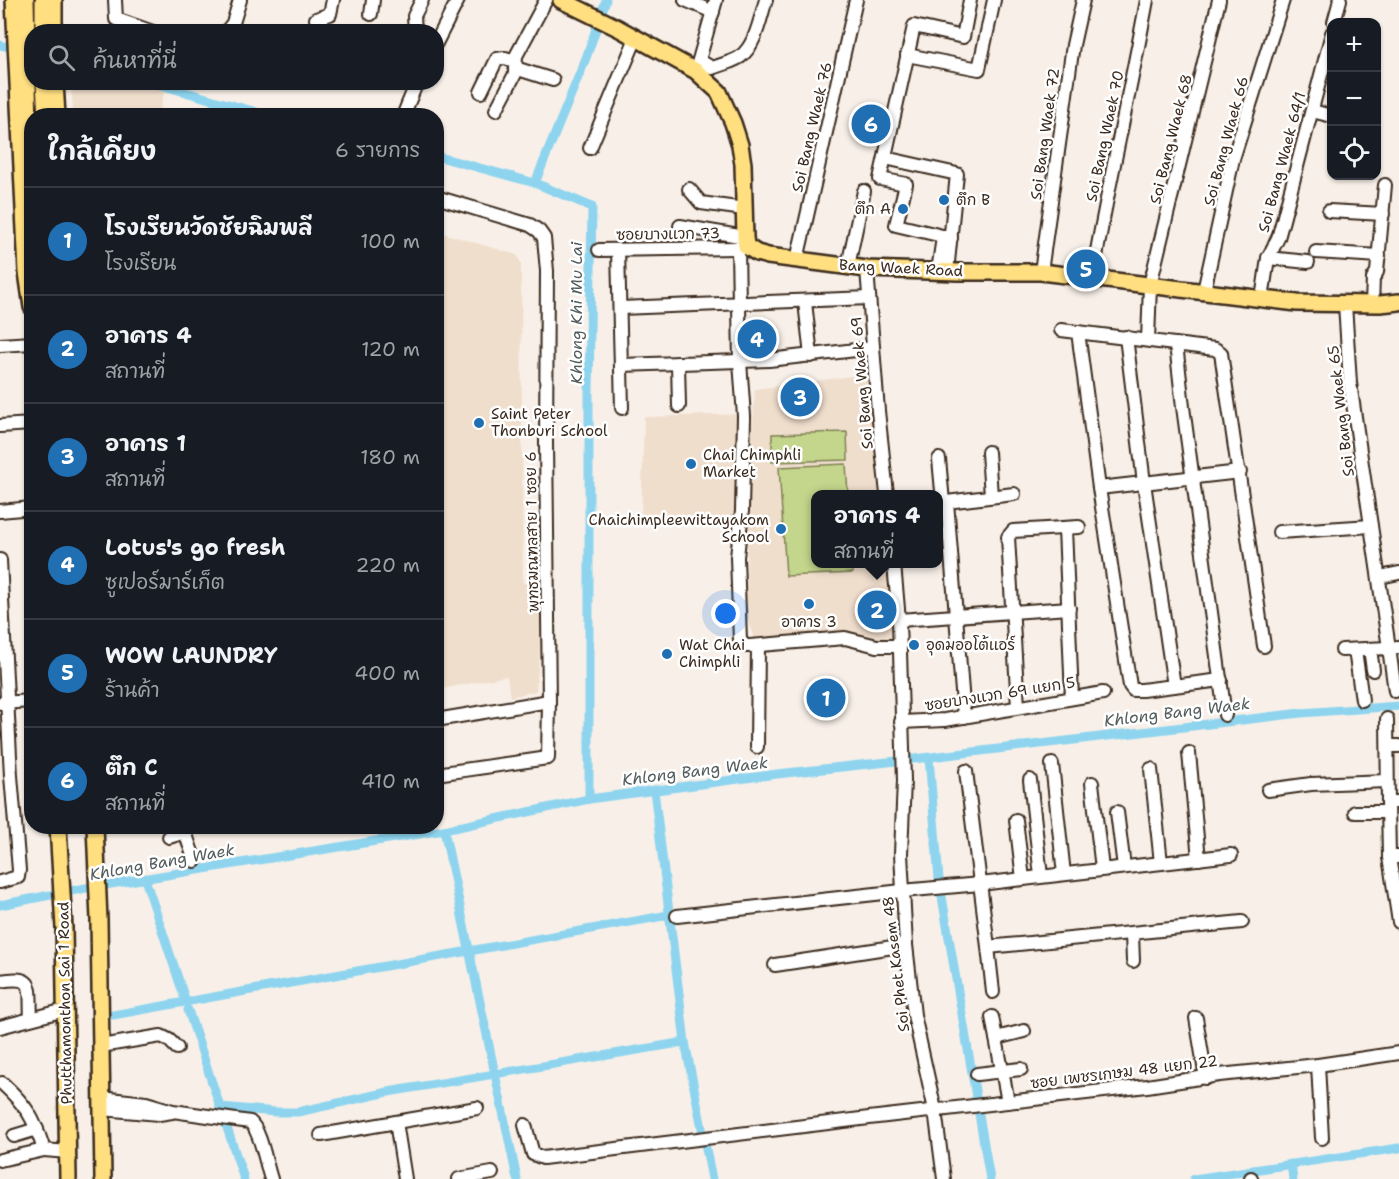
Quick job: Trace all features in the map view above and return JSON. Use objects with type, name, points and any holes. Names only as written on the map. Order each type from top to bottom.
[{"type":"main road","points":[[14,0],[25,108]]},
{"type":"main road","points":[[25,24],[26,0]]},
{"type":"main road","points":[[43,0],[49,24]]},
{"type":"main road","points":[[51,24],[54,0]]},
{"type":"main road","points":[[566,2],[636,38],[698,66],[719,92],[737,133],[743,164],[743,243]]},
{"type":"main road","points":[[24,36],[22,73],[24,153]]},
{"type":"main road","points":[[48,108],[51,90]]},
{"type":"main road","points":[[53,90],[56,108]]},
{"type":"main road","name":"Bang Waek Road","points":[[743,243],[757,253],[867,269],[1041,272],[1262,299],[1345,304],[1399,302]]},
{"type":"main road","name":"Phutthamonthon Sai 1 Road","points":[[59,834],[64,928],[68,1179]]},
{"type":"main road","points":[[95,834],[103,1179]]},
{"type":"street","points":[[115,0],[116,19],[130,24]]},
{"type":"street","points":[[232,24],[240,0]]},
{"type":"street","points":[[316,19],[330,14],[333,0]]},
{"type":"street","points":[[370,14],[373,0]]},
{"type":"street","points":[[414,24],[414,16],[422,0]]},
{"type":"street","points":[[444,27],[458,0]]},
{"type":"street","points":[[496,110],[515,74],[516,56],[546,0]]},
{"type":"street","points":[[685,0],[715,6],[698,66],[712,68],[738,58],[746,52],[754,38],[766,0]]},
{"type":"street","name":"Soi Bang Waek 76","points":[[797,260],[856,0]]},
{"type":"street","points":[[947,237],[896,225],[906,184],[880,179],[914,26],[963,37],[970,0]]},
{"type":"street","points":[[907,55],[979,69],[994,0]]},
{"type":"street","name":"Soi Bang Waek 72","points":[[1041,272],[1073,45],[1083,0]]},
{"type":"street","name":"Soi Bang Waek 70","points":[[1092,279],[1109,182],[1135,68],[1147,0]]},
{"type":"street","name":"Soi Bang Waek 68","points":[[1148,340],[1150,285],[1219,0]]},
{"type":"street","name":"Soi Bang Waek 66","points":[[1204,291],[1233,159],[1283,0]]},
{"type":"street","points":[[1335,18],[1340,0]]},
{"type":"street","points":[[590,148],[636,38]]},
{"type":"street","name":"Soi Bang Waek 64/1","points":[[1262,299],[1268,258],[1284,220],[1327,52]]},
{"type":"street","points":[[481,92],[497,59],[505,58],[515,65],[553,80]]},
{"type":"street","points":[[406,108],[414,90]]},
{"type":"street","points":[[1312,111],[1327,115]]},
{"type":"street","points":[[885,158],[957,174],[942,272]]},
{"type":"street","points":[[1376,304],[1373,278],[1377,272],[1385,185]]},
{"type":"street","points":[[689,189],[701,203],[744,209]]},
{"type":"street","points":[[848,266],[864,191]]},
{"type":"street","name":"พุทธมณฑลสาย 1 ซอย 6","points":[[444,199],[530,225],[539,231],[546,246],[549,701],[548,758],[444,773]]},
{"type":"street","points":[[1329,211],[1383,214]]},
{"type":"street","points":[[680,226],[743,243],[739,304],[744,416],[742,511],[737,557],[739,632],[742,644],[758,645],[845,638],[871,645],[900,646]]},
{"type":"street","name":"ซอยบางแวก 73","points":[[599,250],[743,243]]},
{"type":"street","points":[[618,250],[622,408]]},
{"type":"street","points":[[1268,258],[1379,256]]},
{"type":"street","name":"Soi Bang Waek 69","points":[[867,269],[887,490]]},
{"type":"street","points":[[620,308],[869,298]]},
{"type":"street","points":[[805,302],[812,356]]},
{"type":"street","name":"Soi Bang Waek 65","points":[[1345,304],[1350,383],[1371,526],[1394,648],[1395,691]]},
{"type":"street","points":[[1061,330],[1215,349],[1221,353],[1240,472],[1263,646]]},
{"type":"street","points":[[1078,332],[1099,488],[1130,686],[1136,690],[1221,680]]},
{"type":"street","points":[[1126,337],[1144,483],[1174,686]]},
{"type":"street","points":[[0,345],[24,344]]},
{"type":"street","points":[[1176,344],[1225,715]]},
{"type":"street","points":[[621,365],[740,362],[873,348]]},
{"type":"street","points":[[678,363],[680,406]]},
{"type":"street","points":[[0,426],[24,424]]},
{"type":"street","points":[[988,452],[991,496]]},
{"type":"street","points":[[939,459],[942,490]]},
{"type":"street","points":[[1099,488],[1240,472]]},
{"type":"street","points":[[964,717],[957,616],[943,502],[1014,494]]},
{"type":"street","points":[[0,511],[24,509]]},
{"type":"street","points":[[1279,532],[1371,526]]},
{"type":"street","points":[[1018,707],[1008,537],[1013,531],[1079,527]]},
{"type":"street","points":[[1065,528],[1072,698]]},
{"type":"street","points":[[0,560],[6,777],[19,870],[18,877],[0,882]]},
{"type":"street","points":[[894,568],[899,620],[901,722]]},
{"type":"street","points":[[1380,577],[1399,573]]},
{"type":"street","points":[[899,620],[1069,608]]},
{"type":"street","points":[[757,747],[758,645]]},
{"type":"street","points":[[1362,700],[1349,650],[1394,648]]},
{"type":"street","points":[[1370,649],[1373,670]]},
{"type":"street","name":"ซอยบางแวก 69 แยก 5","points":[[901,722],[964,717],[1103,693]]},
{"type":"street","points":[[444,719],[549,701]]},
{"type":"street","points":[[4,703],[24,702]]},
{"type":"street","points":[[1387,719],[1387,781],[1392,805],[1399,922]]},
{"type":"street","name":"Soi Phet Kasem 48","points":[[901,722],[904,780],[902,891],[906,945],[915,1015],[935,1110],[944,1179]]},
{"type":"street","points":[[1189,753],[1199,859]]},
{"type":"street","points":[[1052,764],[1064,874]]},
{"type":"street","points":[[1150,769],[1161,863]]},
{"type":"street","points":[[966,771],[993,992]]},
{"type":"street","points":[[1030,780],[1041,876]]},
{"type":"street","points":[[1268,789],[1321,783],[1387,781]]},
{"type":"street","points":[[1092,783],[1102,869]]},
{"type":"street","points":[[1355,812],[1392,805]]},
{"type":"street","points":[[1117,812],[1124,867]]},
{"type":"street","points":[[1016,820],[1023,879]]},
{"type":"street","points":[[169,837],[175,834]]},
{"type":"street","points":[[186,834],[195,861]]},
{"type":"street","points":[[677,916],[1231,855]]},
{"type":"street","points":[[988,947],[1242,922]]},
{"type":"street","points":[[1132,934],[1133,961]]},
{"type":"street","points":[[775,965],[906,945]]},
{"type":"street","points":[[0,981],[18,978],[25,980],[28,985],[31,1018]]},
{"type":"street","points":[[0,1027],[65,1010]]},
{"type":"street","points":[[992,1017],[1008,1102]]},
{"type":"street","points":[[1196,1018],[1206,1078]]},
{"type":"street","points":[[996,1038],[1024,1031]]},
{"type":"street","points":[[101,1046],[161,1036],[177,1048]]},
{"type":"street","name":"ซอย เพชรเกษม 48 แยก 22","points":[[525,1125],[533,1154],[543,1158],[935,1110],[986,1106],[1399,1053]]},
{"type":"street","points":[[1318,1065],[1322,1138]]},
{"type":"street","points":[[977,1074],[1021,1069]]},
{"type":"street","points":[[2,1083],[25,1106],[26,1133],[38,1152]]},
{"type":"street","points":[[102,1103],[146,1103],[173,1111],[250,1122],[254,1126],[271,1179]]},
{"type":"street","points":[[321,1136],[477,1108]]},
{"type":"street","points":[[396,1122],[405,1179]]},
{"type":"street","points":[[0,1160],[38,1152],[68,1152]]},
{"type":"street","points":[[459,1179],[492,1173]]},
{"type":"shaded area","points":[[71,90],[165,90],[161,108],[73,108]]},
{"type":"shaded area","name":"Saint Peter Thonburi School","points":[[444,233],[517,255],[521,263],[523,583],[546,584],[536,691],[510,697],[507,676],[444,689]]},
{"type":"shaded area","name":"Chaichimpleewittayakom School","points":[[867,374],[879,490],[811,490],[811,568],[886,568],[895,639],[758,643],[755,640],[746,617],[748,492],[755,389]]},
{"type":"shaded area","name":"Chai Chimphli Market","points":[[741,414],[737,520],[641,518],[644,417]]},
{"type":"green space","points":[[847,432],[848,460],[772,462],[772,434]]},
{"type":"green space","points":[[846,464],[848,490],[811,490],[811,568],[852,568],[853,573],[786,576],[779,467]]},
{"type":"waterway","points":[[535,183],[586,58],[606,0]]},
{"type":"waterway","name":"Khlong Khi Mu Lai","points":[[0,45],[20,50]]},
{"type":"waterway","name":"Khlong Khi Mu Lai","points":[[178,90],[242,108]]},
{"type":"waterway","name":"Khlong Khi Mu Lai","points":[[444,158],[535,183],[592,207],[589,393],[589,799]]},
{"type":"waterway","name":"Khlong Bang Waek","points":[[444,830],[589,799],[777,774],[1301,713],[1399,706]]},
{"type":"waterway","points":[[929,758],[939,879],[990,1179]]},
{"type":"waterway","points":[[654,790],[685,1042],[712,1179]]},
{"type":"waterway","points":[[444,830],[517,1179]]},
{"type":"waterway","name":"Khlong Bang Waek","points":[[0,905],[86,888],[419,834]]},
{"type":"waterway","points":[[145,879],[186,1002]]},
{"type":"waterway","points":[[113,1015],[669,915]]},
{"type":"waterway","points":[[188,1010],[244,1179]]},
{"type":"waterway","points":[[221,1107],[298,1112],[388,1092],[685,1042]]},
{"type":"waterway","points":[[1194,1179],[1399,1148]]},
{"type":"waterway","points":[[1291,1164],[1293,1179]]},
{"type":"place","name":"ตึก C","points":[[871,124]]},
{"type":"place","name":"ตึก B","points":[[944,200]]},
{"type":"place","name":"ตึก A","points":[[903,209]]},
{"type":"place","name":"WOW LAUNDRY","points":[[1086,269]]},
{"type":"place","name":"Lotus's go fresh","points":[[757,339]]},
{"type":"place","name":"อาคาร 1","points":[[800,397]]},
{"type":"place","name":"Saint Peter Thonburi School","points":[[479,423]]},
{"type":"place","name":"Chai Chimphli Market","points":[[691,464]]},
{"type":"place","name":"Chaichimpleewittayakom School","points":[[781,529]]},
{"type":"place","name":"อาคาร 3","points":[[809,604]]},
{"type":"place","name":"อาคาร 4","points":[[877,610]]},
{"type":"place","name":"อุดมออโต้แอร์","points":[[914,645]]},
{"type":"place","name":"Wat Chai Chimphli","points":[[667,654]]},
{"type":"place","name":"โรงเรียนวัดชัยฉิมพลี","points":[[826,698]]}]
